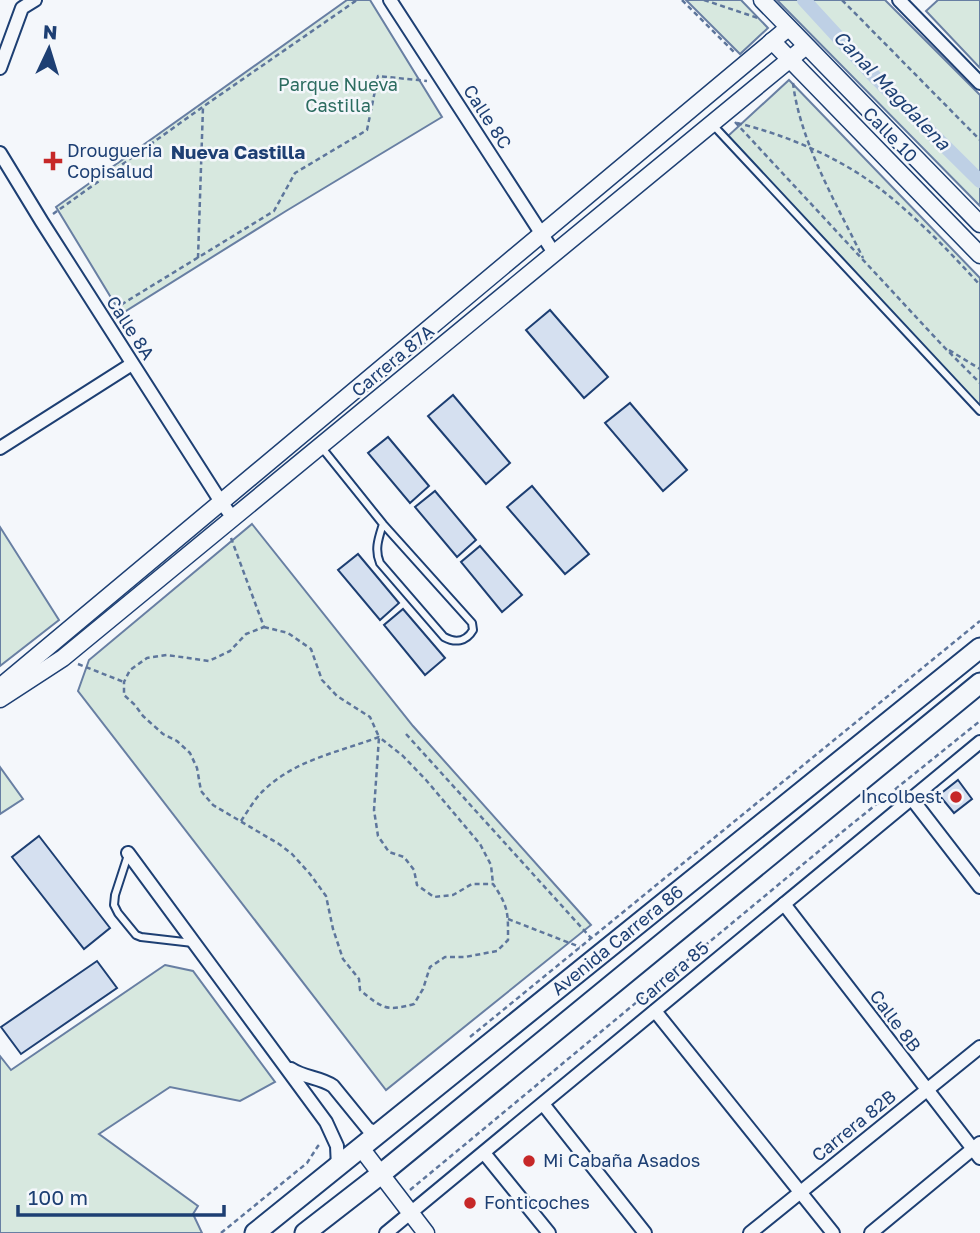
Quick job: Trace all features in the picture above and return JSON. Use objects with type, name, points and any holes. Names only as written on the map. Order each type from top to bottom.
[{"type":"main road","name":"Avenida Carrera 86","points":[[255,1233],[980,648]]},
{"type":"main road","name":"Avenida Carrera 86","points":[[304,1233],[381,1174],[980,683]]},
{"type":"street","points":[[0,66],[22,8],[35,0]]},
{"type":"street","name":"Calle 8C","points":[[390,0],[554,253]]},
{"type":"street","name":"Calle 10","points":[[762,0],[980,225]]},
{"type":"street","points":[[907,3],[980,83]]},
{"type":"street","name":"Carrera 87A","points":[[0,687],[788,27]]},
{"type":"street","name":"Calle 10","points":[[772,41],[980,255]]},
{"type":"street","name":"Carrera 87A","points":[[0,699],[63,658],[806,46]]},
{"type":"street","name":"Calle 8A","points":[[0,153],[221,502],[229,521]]},
{"type":"street","points":[[0,449],[132,364]]},
{"type":"street","name":"Carrera 85","points":[[386,1233],[980,742]]},
{"type":"street","points":[[912,799],[980,887]]},
{"type":"street","points":[[128,853],[326,1122],[338,1152],[338,1167]]},
{"type":"street","name":"Calle 8B","points":[[784,904],[926,1090],[978,1150]]},
{"type":"street","points":[[655,1011],[833,1233]]},
{"type":"street","name":"Carrera 82B","points":[[750,1233],[980,1046]]},
{"type":"street","points":[[285,1065],[304,1076],[333,1086],[368,1129],[379,1134]]},
{"type":"street","points":[[543,1104],[645,1233]]},
{"type":"street","points":[[362,1148],[426,1233]]},
{"type":"street","points":[[871,1233],[978,1150]]},
{"type":"street","points":[[484,1153],[549,1233]]},
{"type":"lane","points":[[711,124],[980,411]]},
{"type":"lane","points":[[321,446],[383,524],[472,623],[470,636],[461,641],[444,637],[380,563],[376,548],[383,524]]},
{"type":"lane","points":[[128,853],[115,895],[114,905],[118,913],[136,935],[195,944]]},
{"type":"path","points":[[42,222],[357,0]]},
{"type":"path","points":[[682,0],[745,63]]},
{"type":"path","points":[[704,0],[788,27]]},
{"type":"path","points":[[842,0],[980,140]]},
{"type":"path","points":[[789,59],[794,96],[810,148],[865,263]]},
{"type":"path","points":[[102,316],[274,211],[295,173],[367,131],[378,76],[444,83]]},
{"type":"path","points":[[198,258],[204,106]]},
{"type":"path","points":[[980,285],[943,244],[882,190],[856,172],[782,136],[735,122],[980,383]]},
{"type":"path","points":[[943,346],[980,369]]},
{"type":"path","points":[[229,521],[264,627]]},
{"type":"path","points":[[467,1039],[980,621]]},
{"type":"path","points":[[264,627],[288,633],[311,649],[322,680],[337,696],[370,717],[379,737],[403,756],[426,780],[481,844],[491,864],[493,884],[505,901],[508,940],[496,951],[465,957],[445,957],[430,967],[423,989],[414,1004],[396,1009],[378,1005],[360,990],[359,979],[343,958],[326,896],[310,874],[279,844],[214,805],[201,791],[197,768],[190,753],[143,716],[124,695],[124,682],[130,670],[147,658],[167,655],[209,661],[230,650],[246,634],[264,627]]},
{"type":"path","points":[[63,658],[124,682]]},
{"type":"path","points":[[400,1198],[980,721]]},
{"type":"path","points":[[406,734],[591,938]]},
{"type":"path","points":[[240,821],[261,792],[280,776],[310,760],[379,737]]},
{"type":"path","points":[[379,737],[374,810],[378,836],[389,852],[404,857],[414,870],[417,885],[434,897],[453,895],[472,884],[493,884]]},
{"type":"path","points":[[508,919],[580,947]]},
{"type":"path","points":[[221,1233],[307,1163],[318,1146],[332,1135]]},
{"type":"green space","name":"Parque Nueva Castilla","points":[[347,0],[370,0],[442,117],[121,314],[56,207]]},
{"type":"green space","points":[[686,0],[741,0],[768,28],[740,54]]},
{"type":"green space","points":[[777,0],[885,0],[980,95],[980,206]]},
{"type":"green space","points":[[938,0],[980,0],[980,68],[926,11]]},
{"type":"green space","points":[[789,80],[980,278],[980,411],[728,136]]},
{"type":"green space","points":[[252,524],[413,726],[591,925],[386,1090],[78,691],[89,660]]},
{"type":"green space","points":[[0,527],[59,620],[0,666]]},
{"type":"green space","points":[[0,767],[23,799],[0,814]]},
{"type":"green space","points":[[165,965],[193,971],[275,1082],[240,1101],[170,1087],[99,1134],[198,1206],[193,1214],[202,1233],[0,1233],[0,1056],[11,1070]]},
{"type":"building","points":[[550,310],[608,377],[584,398],[526,330]]},
{"type":"building","points":[[453,395],[510,463],[486,484],[428,416]]},
{"type":"building","points":[[630,403],[687,470],[663,491],[605,423]]},
{"type":"building","points":[[388,437],[429,486],[410,503],[368,453]]},
{"type":"building","points":[[532,486],[589,554],[565,574],[507,507]]},
{"type":"building","points":[[435,491],[476,540],[457,557],[415,507]]},
{"type":"building","points":[[480,546],[522,595],[502,612],[461,562]]},
{"type":"building","points":[[358,554],[399,603],[380,620],[338,570]]},
{"type":"building","points":[[403,609],[445,658],[425,675],[384,625]]},
{"type":"building","name":"Incolbest","points":[[958,780],[972,799],[954,813],[939,795]]},
{"type":"building","points":[[39,836],[110,928],[84,949],[12,857]]},
{"type":"building","points":[[97,961],[117,988],[21,1054],[1,1027]]},
{"type":"waterway","name":"Canal Magdalena","points":[[804,0],[872,74],[980,181]]},
{"type":"place","name":"Drougueria Copisalud","points":[[53,161]]},
{"type":"place","name":"Incolbest","points":[[956,797]]},
{"type":"place","name":"Mi Cabaña Asados","points":[[529,1161]]},
{"type":"place","name":"Fonticoches","points":[[470,1203]]},
{"type":"district","name":"Nueva Castilla","points":[[238,152]]}]
